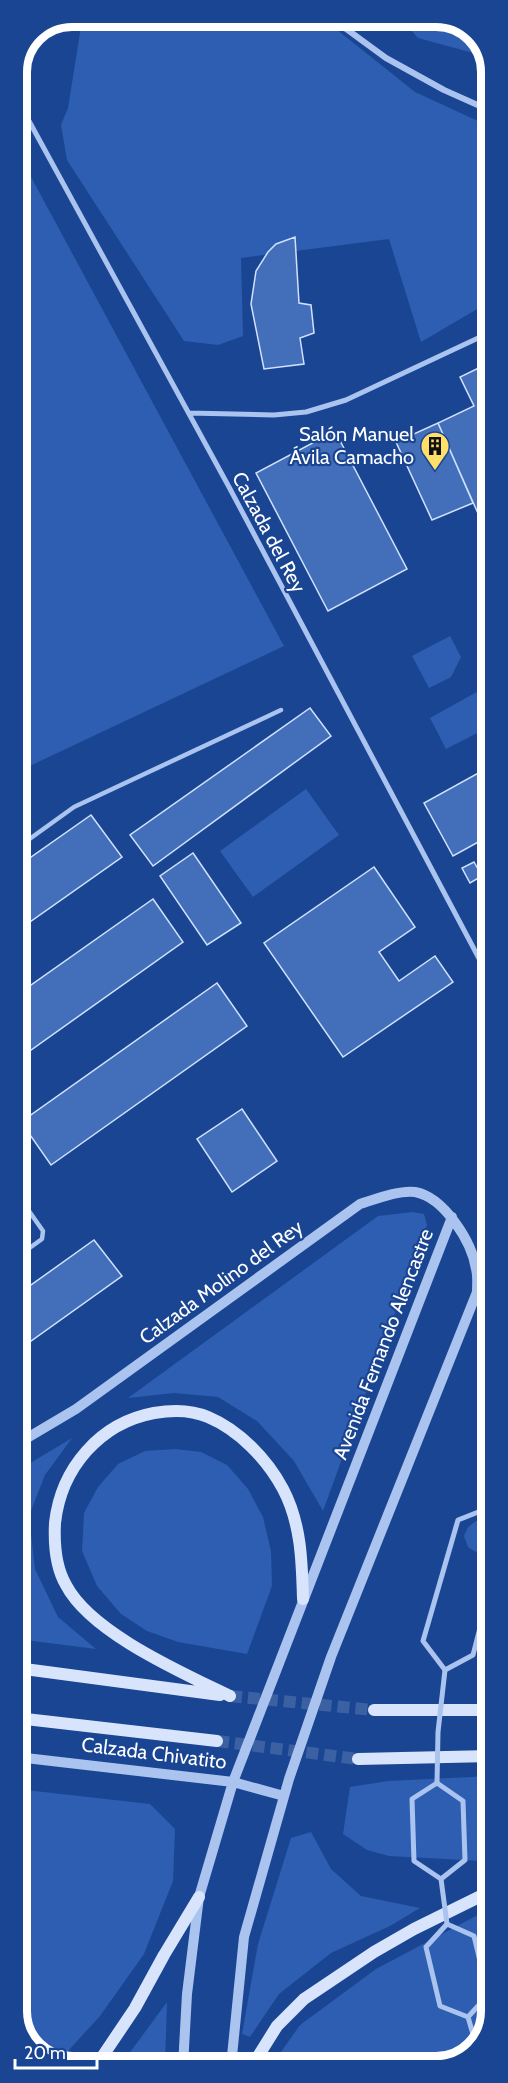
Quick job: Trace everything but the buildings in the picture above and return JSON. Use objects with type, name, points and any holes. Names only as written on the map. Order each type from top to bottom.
[{"type":"main road","points":[[27,1669],[230,1696],[165,1663],[105,1626],[89,1613],[66,1586],[58,1563],[55,1532],[57,1509],[63,1488],[73,1467],[104,1435],[123,1423],[144,1415],[166,1411],[207,1416],[231,1430],[254,1450],[282,1487],[291,1508],[301,1549],[303,1599]]},
{"type":"main road","points":[[374,1710],[481,1710]]},
{"type":"main road","name":"Calzada Chivatito","points":[[27,1719],[217,1741]]},
{"type":"main road","points":[[358,1759],[481,1756]]},
{"type":"main road","points":[[258,2056],[277,2026],[304,1999],[384,1947],[481,1896]]},
{"type":"main road","points":[[103,2056],[135,2008],[199,1898]]},
{"type":"street","points":[[345,28],[386,58],[444,90],[481,107]]},
{"type":"street","name":"Calzada del Rey","points":[[27,119],[189,413],[481,962]]},
{"type":"street","points":[[189,413],[274,415],[306,412],[346,400],[481,337]]},
{"type":"street","name":"Calzada Molino del Rey","points":[[27,1438],[76,1409],[360,1204],[385,1196],[414,1192],[434,1199],[452,1217]]},
{"type":"street","name":"Avenida Fernando Alencastre","points":[[232,2056],[244,1937],[284,1796],[332,1658],[477,1292],[476,1269],[471,1252],[452,1217]]},
{"type":"street","name":"Avenida Fernando Alencastre","points":[[184,2056],[187,1994],[199,1898],[233,1782],[452,1217]]},
{"type":"street","points":[[437,1784],[438,1732],[445,1670],[423,1641],[458,1520],[481,1511]]},
{"type":"street","points":[[445,1670],[473,1655],[481,1625]]},
{"type":"street","name":"Calzada Chivatito","points":[[27,1758],[233,1782],[284,1796]]},
{"type":"street","points":[[437,1784],[463,1801],[465,1860],[441,1879]]},
{"type":"street","points":[[437,1784],[412,1799],[414,1861],[441,1879],[447,1924],[426,1947],[440,2006],[468,2017]]},
{"type":"street","points":[[447,1924],[474,1936],[481,1965]]},
{"type":"street","points":[[468,2017],[481,2003]]},
{"type":"street","points":[[468,2017],[473,2036]]},
{"type":"lane","points":[[27,841],[74,807],[281,710]]},
{"type":"lane","points":[[27,1208],[43,1231],[42,1239],[27,1250]]},
{"type":"lane","points":[[477,1292],[481,1285]]},
{"type":"shaded area","points":[[78,27],[334,27],[415,92],[481,122],[481,307],[421,342],[389,239],[241,258],[243,336],[218,345],[184,341],[67,160],[61,125],[68,108],[80,33]]},
{"type":"shaded area","points":[[408,27],[439,27],[453,30],[466,38],[477,54],[418,38]]},
{"type":"shaded area","points":[[27,170],[284,646],[27,767]]},
{"type":"shaded area","points":[[450,636],[461,657],[451,677],[429,688],[412,656]]},
{"type":"shaded area","points":[[481,690],[481,731],[446,749],[430,718]]},
{"type":"shaded area","points":[[306,789],[339,835],[253,897],[220,851]]},
{"type":"shaded area","points":[[412,1212],[424,1214],[427,1225],[323,1511],[294,1461],[257,1421],[218,1397],[174,1393],[128,1398],[378,1216]]},
{"type":"shaded area","points":[[72,1438],[45,1475],[29,1516],[35,1569],[58,1617],[96,1649],[27,1640],[27,1465]]},
{"type":"shaded area","points":[[175,1449],[201,1452],[227,1465],[248,1489],[263,1517],[271,1551],[272,1586],[247,1654],[178,1642],[147,1631],[121,1614],[97,1586],[82,1551],[84,1513],[98,1487],[118,1464],[145,1451]]},
{"type":"shaded area","points":[[476,1521],[481,1521],[481,1552],[468,1547],[464,1536],[468,1527]]},
{"type":"shaded area","points":[[481,1776],[481,1861],[389,1856],[367,1850],[343,1834],[350,1787],[388,1781]]},
{"type":"shaded area","points":[[27,1790],[150,1804],[175,1829],[173,1881],[144,1954],[100,2016],[65,2055],[55,2053],[42,2045],[29,2025],[27,2011]]},
{"type":"shaded area","points":[[311,1832],[331,1869],[361,1896],[420,1908],[390,1926],[331,1953],[279,1994],[250,2037],[242,2034],[258,1944],[291,1838]]},
{"type":"shaded area","points":[[481,1913],[481,2011],[479,2025],[466,2045],[450,2054],[436,2056],[278,2056],[300,2025],[376,1969]]},
{"type":"shaded area","points":[[167,2002],[165,2056],[127,2056]]},
{"type":"tunnel","points":[[230,1696],[374,1710]]},
{"type":"tunnel","points":[[217,1741],[358,1759]]},
{"type":"place","name":"Salón Manuel Ávila Camacho","points":[[435,472]]}]
